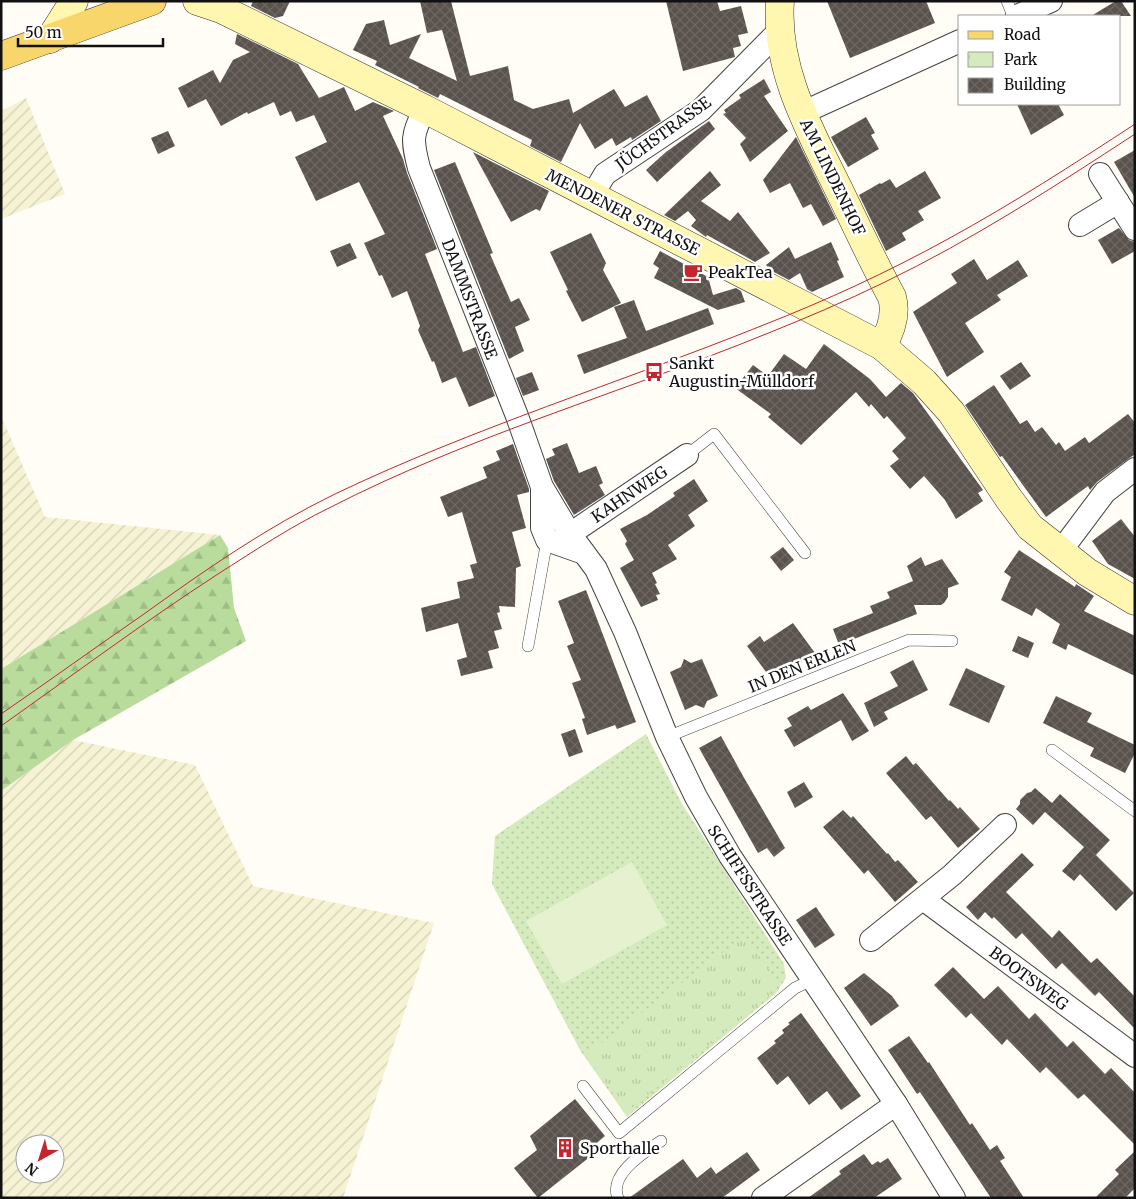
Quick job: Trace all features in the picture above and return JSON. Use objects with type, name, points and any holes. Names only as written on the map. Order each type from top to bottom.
[{"type":"main road","points":[[1,56],[152,1]]},
{"type":"street","points":[[50,39],[74,1]]},
{"type":"street","name":"MENDENER STRASSE","points":[[197,1],[221,9],[424,109],[882,346],[924,382],[951,412],[1030,527],[1087,572],[1135,601]]},
{"type":"street","name":"AM LINDENHOF","points":[[780,1],[780,30],[787,71],[802,113],[892,297],[895,307],[891,331],[882,346]]},
{"type":"street","points":[[1019,15],[1051,1]]},
{"type":"street","name":"JÜCHSTRASSE","points":[[592,196],[605,174],[701,110],[780,30]]},
{"type":"street","points":[[802,113],[958,43]]},
{"type":"street","name":"DAMMSTRASSE","points":[[424,109],[415,128],[414,137],[419,168],[517,416],[542,487],[570,534]]},
{"type":"street","points":[[1100,174],[1135,229]]},
{"type":"street","points":[[1080,225],[1118,202]]},
{"type":"street","name":"KAHNWEG","points":[[570,534],[687,454]]},
{"type":"street","points":[[1060,552],[1105,492],[1135,469]]},
{"type":"street","name":"DAMMSTRASSE","points":[[542,487],[542,528],[547,540]]},
{"type":"street","name":"SCHIFFSSTRASSE","points":[[570,534],[596,569],[625,632],[667,737],[696,797],[730,856],[896,1104],[954,1198]]},
{"type":"street","points":[[547,540],[584,553]]},
{"type":"street","points":[[871,940],[952,875],[1005,825]]},
{"type":"street","name":"BOOTSWEG","points":[[923,899],[1135,1056]]},
{"type":"street","points":[[763,1198],[896,1104]]},
{"type":"lane","points":[[1007,1],[1013,15]]},
{"type":"lane","points":[[687,454],[714,434],[805,553]]},
{"type":"lane","name":"DAMMSTRASSE","points":[[528,646],[547,540]]},
{"type":"lane","name":"IN DEN ERLEN","points":[[667,737],[909,640],[952,642]]},
{"type":"lane","points":[[1052,750],[1135,811]]},
{"type":"lane","points":[[583,1086],[619,1133],[795,988],[812,980]]},
{"type":"lane","points":[[618,1198],[616,1195],[617,1186],[621,1174],[635,1159],[661,1141]]},
{"type":"shaded area","points":[[26,98],[65,194],[1,219],[1,111]]},
{"type":"shaded area","points":[[1,416],[45,517],[220,535],[1,669]]},
{"type":"shaded area","points":[[73,740],[195,765],[253,886],[434,923],[343,1198],[1,1198],[1,791]]},
{"type":"green space","points":[[220,535],[228,548],[234,608],[246,641],[73,740],[1,791],[1,669]]},
{"type":"green space","points":[[646,734],[681,802],[784,964],[786,978],[776,993],[627,1117],[580,1050],[492,884],[495,836]]},
{"type":"green space","points":[[632,862],[667,925],[562,984],[526,921]]},
{"type":"green space","points":[[745,936],[779,984],[773,993],[627,1112],[585,1055]]},
{"type":"building","points":[[253,1],[290,1],[283,16],[275,18],[251,6]]},
{"type":"building","points":[[420,1],[451,1],[470,76],[508,66],[514,100],[533,109],[569,99],[573,113],[614,89],[625,107],[647,95],[661,121],[632,140],[631,137],[616,146],[612,138],[595,149],[580,123],[561,162],[530,146],[532,140],[440,94],[438,98],[418,88],[375,65],[377,61],[353,50],[366,24],[384,20],[390,45],[421,34],[409,58],[457,81],[442,30],[427,33]]},
{"type":"building","points":[[666,1],[717,1],[720,11],[741,6],[748,33],[738,35],[741,46],[733,48],[735,57],[683,71]]},
{"type":"building","points":[[827,1],[926,1],[935,23],[850,58]]},
{"type":"building","points":[[1116,1],[1121,1],[1131,16],[1121,15],[1093,15]]},
{"type":"building","points":[[237,34],[298,64],[319,98],[344,87],[355,111],[373,102],[394,111],[383,116],[403,159],[437,249],[425,254],[463,352],[476,347],[495,396],[469,407],[456,377],[442,383],[434,361],[432,362],[418,330],[420,326],[407,291],[392,298],[382,275],[379,276],[364,243],[385,234],[359,182],[316,201],[295,157],[327,142],[314,115],[296,122],[291,111],[280,116],[274,102],[248,114],[247,112],[221,126],[206,99],[188,108],[178,88],[213,70],[220,83],[233,60],[250,52],[235,44]]},
{"type":"building","points":[[764,79],[771,92],[764,96],[788,131],[750,162],[740,144],[746,138],[723,114],[726,113],[724,110],[741,98],[739,95]]},
{"type":"building","points":[[1017,105],[1059,105],[1064,115],[1031,135]]},
{"type":"building","points":[[866,117],[875,133],[871,135],[879,149],[848,167],[831,137]]},
{"type":"building","points":[[709,121],[715,129],[657,182],[646,170],[666,152]]},
{"type":"building","points":[[168,131],[175,146],[158,154],[151,138]]},
{"type":"building","points":[[796,137],[836,219],[823,226],[811,204],[803,208],[790,183],[770,193],[763,180]]},
{"type":"building","points":[[1135,150],[1135,198],[1114,162]]},
{"type":"building","points":[[473,152],[549,191],[540,211],[536,209],[511,222]]},
{"type":"building","points":[[455,162],[493,253],[490,254],[511,302],[519,298],[530,320],[515,327],[524,351],[509,359],[434,170]]},
{"type":"building","points":[[710,171],[721,185],[701,201],[730,221],[738,212],[770,253],[755,262],[707,235],[706,237],[691,226],[696,220],[688,211],[675,221],[664,215]]},
{"type":"building","points":[[925,171],[941,198],[918,211],[924,220],[902,233],[906,240],[886,251],[859,195],[890,179],[896,188]]},
{"type":"building","points":[[1119,228],[1129,240],[1135,242],[1135,251],[1112,264],[1098,240]]},
{"type":"building","points":[[591,233],[606,263],[603,270],[621,303],[582,322],[566,291],[568,290],[550,252]]},
{"type":"building","points":[[831,242],[844,277],[812,292],[807,289],[800,273],[789,280],[770,270],[766,265],[789,247],[795,259]]},
{"type":"building","points":[[350,243],[357,258],[337,267],[330,251]]},
{"type":"building","points":[[660,251],[708,277],[713,295],[736,288],[741,291],[745,302],[718,310],[654,278],[659,268],[653,264]]},
{"type":"building","points":[[974,259],[987,280],[1018,260],[1028,276],[997,295],[1001,300],[965,323],[984,352],[947,377],[913,312],[957,283],[951,274]]},
{"type":"building","points":[[634,300],[646,331],[708,308],[714,324],[584,374],[577,355],[627,338],[614,307]]},
{"type":"building","points":[[824,344],[870,379],[886,397],[901,383],[913,393],[983,490],[978,493],[983,501],[956,519],[945,500],[924,476],[910,489],[890,466],[899,459],[892,451],[906,438],[887,416],[884,419],[871,404],[869,407],[856,392],[801,445],[768,417],[771,414],[735,388],[753,365],[768,376],[784,354],[806,369]]},
{"type":"building","points":[[1021,362],[1031,376],[1010,390],[1000,376]]},
{"type":"building","points":[[532,372],[539,390],[523,396],[516,378]]},
{"type":"building","points":[[994,385],[1020,424],[1027,420],[1035,432],[1042,427],[1056,445],[1059,442],[1065,451],[1085,437],[1089,443],[1128,414],[1135,423],[1135,454],[1097,482],[1090,490],[1088,486],[1046,517],[1002,456],[1000,457],[965,405]]},
{"type":"building","points":[[567,443],[579,473],[596,466],[603,483],[599,485],[605,495],[574,515],[554,481],[546,459],[555,455],[552,449]]},
{"type":"building","points":[[513,444],[529,489],[529,492],[517,495],[526,528],[512,532],[521,566],[516,568],[515,607],[499,606],[500,612],[497,613],[502,629],[494,631],[499,648],[488,651],[493,668],[461,676],[457,660],[467,657],[458,623],[426,632],[421,608],[460,598],[457,582],[474,578],[470,565],[477,563],[462,512],[448,517],[440,497],[487,478],[483,467],[500,460],[496,451]]},
{"type":"building","points":[[694,479],[708,501],[688,515],[695,526],[668,545],[677,559],[652,573],[660,594],[656,595],[658,600],[641,607],[620,568],[634,560],[625,544],[627,541],[620,529],[647,515],[675,496],[673,493]]},
{"type":"building","points":[[1121,519],[1135,537],[1135,579],[1108,564],[1092,541]]},
{"type":"building","points":[[783,547],[794,560],[781,571],[770,557]]},
{"type":"building","points":[[1019,550],[1075,587],[1076,584],[1094,596],[1084,611],[1135,636],[1135,676],[1068,644],[1066,650],[1052,643],[1060,624],[1036,608],[1032,616],[1001,600],[1011,577],[1004,572]]},
{"type":"building","points":[[921,557],[925,566],[942,559],[959,584],[948,588],[948,597],[944,603],[941,605],[914,605],[917,614],[839,645],[833,629],[873,613],[870,606],[890,598],[887,592],[913,581],[907,566]]},
{"type":"building","points":[[586,590],[636,722],[617,729],[615,725],[587,735],[582,719],[585,718],[572,683],[581,680],[567,646],[574,643],[558,601]]},
{"type":"building","points":[[793,623],[815,653],[793,668],[789,662],[769,676],[747,646],[760,636],[764,642]]},
{"type":"building","points":[[1018,636],[1034,643],[1028,658],[1012,651]]},
{"type":"building","points":[[684,659],[691,663],[702,659],[718,696],[707,701],[704,708],[696,705],[685,710],[670,672],[681,667]]},
{"type":"building","points":[[913,660],[928,690],[884,712],[888,719],[874,727],[864,703],[898,686],[890,672]]},
{"type":"building","points":[[966,668],[1005,686],[989,723],[949,705]]},
{"type":"building","points":[[843,693],[869,731],[852,741],[841,720],[794,747],[784,730],[792,726],[787,718],[808,706],[811,710]]},
{"type":"building","points":[[1056,696],[1092,713],[1087,722],[1135,745],[1135,753],[1125,773],[1090,756],[1094,748],[1043,723]]},
{"type":"building","points":[[575,729],[583,752],[569,757],[561,734]]},
{"type":"building","points":[[721,736],[785,848],[774,857],[767,848],[758,853],[699,748]]},
{"type":"building","points":[[906,756],[913,765],[916,763],[949,801],[958,809],[960,807],[980,829],[958,848],[931,816],[926,820],[886,773]]},
{"type":"building","points":[[804,782],[813,797],[795,808],[787,792]]},
{"type":"building","points":[[1035,788],[1052,803],[1060,794],[1110,840],[1096,855],[1134,893],[1116,911],[1080,874],[1074,881],[1062,871],[1084,847],[1045,812],[1033,825],[1016,809],[1020,804],[1020,800]]},
{"type":"building","points":[[843,810],[851,818],[853,816],[887,854],[895,862],[898,860],[918,882],[895,902],[868,870],[864,874],[823,827]]},
{"type":"building","points":[[1022,853],[1034,865],[1006,892],[1052,938],[1059,930],[1091,963],[1097,958],[1135,997],[1135,1029],[1099,992],[1095,996],[1062,963],[1056,969],[1022,933],[1016,939],[994,917],[992,919],[985,912],[978,920],[966,907]]},
{"type":"building","points":[[816,907],[835,935],[815,948],[796,920]]},
{"type":"building","points":[[953,967],[984,999],[998,986],[1029,1019],[1035,1013],[1067,1047],[1073,1041],[1105,1074],[1111,1068],[1135,1093],[1135,1145],[1084,1094],[1078,1099],[1046,1067],[1040,1073],[1007,1039],[1002,1045],[971,1013],[966,1018],[934,985]]},
{"type":"building","points":[[864,973],[892,996],[899,1006],[871,1026],[844,988]]},
{"type":"building","points":[[801,1013],[861,1096],[841,1110],[827,1091],[809,1105],[788,1076],[777,1085],[757,1058],[776,1043],[774,1041],[784,1033],[782,1030]]},
{"type":"building","points":[[909,1036],[929,1062],[970,1125],[972,1123],[990,1150],[997,1145],[1005,1158],[1000,1161],[1024,1198],[991,1198],[920,1092],[917,1094],[888,1050]]},
{"type":"building","name":"Sporthalle","points":[[575,1099],[605,1136],[592,1147],[596,1152],[538,1198],[514,1168],[537,1150],[530,1136]]},
{"type":"building","points":[[1135,1151],[1135,1190],[1125,1198],[1095,1198],[1119,1174],[1115,1170]]},
{"type":"building","points":[[747,1152],[760,1170],[722,1198],[629,1198],[683,1159],[697,1178],[711,1167],[716,1174]]},
{"type":"building","points":[[864,1154],[872,1165],[888,1158],[902,1179],[874,1198],[808,1198],[841,1174],[839,1171]]},
{"type":"tram line","points":[[1,714],[213,565],[285,520],[335,494],[440,448],[708,347],[856,286],[972,226],[1135,124]]},
{"type":"tram line","points":[[1,726],[190,592],[315,515],[382,482],[436,459],[711,355],[856,296],[917,266],[981,231],[1135,134]]},
{"type":"place","name":"PeakTea","points":[[693,272]]},
{"type":"place","name":"Sankt Augustin-Mülldorf","points":[[654,372]]},
{"type":"place","name":"Sporthalle","points":[[565,1148]]}]
